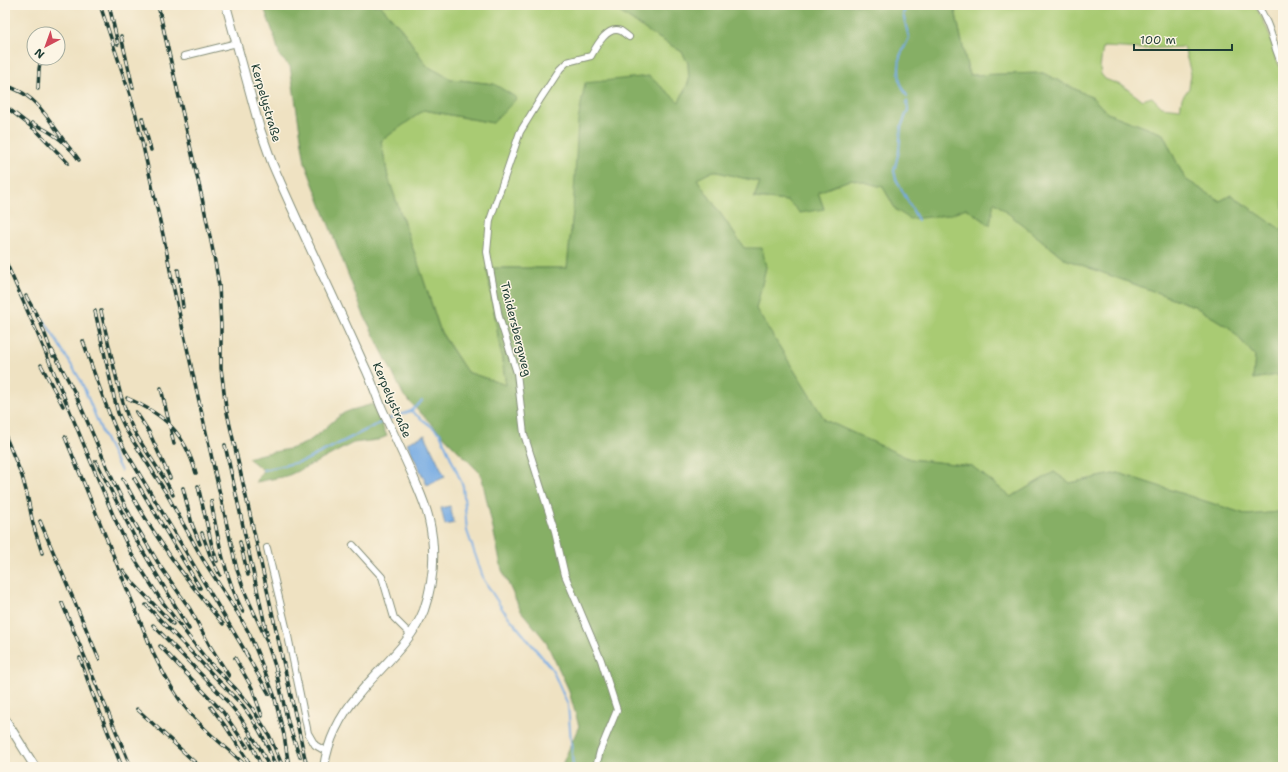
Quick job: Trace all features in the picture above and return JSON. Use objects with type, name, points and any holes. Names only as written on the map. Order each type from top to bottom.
[{"type":"main road","name":"Kerpelystraße","points":[[226,5],[262,134],[272,163],[422,497],[429,520],[433,545],[432,577],[424,610],[416,628],[351,703],[334,732],[327,752],[324,767]]},
{"type":"main road","points":[[5,719],[35,767]]},
{"type":"street","points":[[1257,5],[1270,31],[1283,67]]},
{"type":"street","name":"Traidersbergweg","points":[[596,767],[600,752],[617,710],[601,660],[565,575],[555,532],[524,434],[516,373],[499,317],[487,252],[490,220],[520,132],[560,69],[567,62],[591,56],[601,40],[610,31],[620,30],[629,36]]},
{"type":"street","points":[[184,56],[236,43]]},
{"type":"street","points":[[353,544],[382,577],[394,618],[411,635]]},
{"type":"street","points":[[268,548],[308,733],[315,745],[327,752]]},
{"type":"green space","points":[[263,5],[380,5],[403,31],[427,66],[451,79],[494,84],[517,98],[493,123],[424,110],[381,141],[388,177],[441,333],[467,372],[506,385],[487,268],[567,268],[573,211],[578,121],[585,83],[649,76],[679,102],[689,81],[688,63],[682,52],[609,5],[954,5],[969,75],[1043,73],[1093,98],[1107,113],[1163,134],[1185,179],[1220,201],[1231,195],[1283,231],[1283,374],[1253,379],[1255,356],[1230,328],[1194,306],[1065,259],[994,202],[990,225],[966,208],[949,215],[910,219],[896,210],[883,187],[852,179],[818,192],[824,209],[800,213],[788,201],[754,198],[760,182],[713,171],[697,179],[744,248],[762,248],[766,267],[756,309],[825,420],[910,459],[972,466],[1011,497],[1054,472],[1070,483],[1118,473],[1248,515],[1279,512],[1283,509],[1283,767],[561,767],[579,726],[568,688],[545,640],[521,611],[502,570],[481,474],[404,396],[363,313],[305,163],[290,66],[280,57]]},
{"type":"green space","points":[[380,5],[609,5],[682,52],[688,63],[689,81],[679,102],[573,211],[567,268],[487,268],[506,385],[467,372],[441,332],[388,177],[381,141],[424,110],[493,123],[494,84],[451,79],[427,66],[403,31]]},
{"type":"green space","points":[[954,5],[1254,5],[1267,27],[1277,61],[1283,72],[1283,231],[1231,195],[1220,201],[1185,179],[1163,134],[1107,113],[1093,98],[1043,73],[969,75]],"holes":[[[1103,47],[1143,49],[1184,47],[1191,74],[1189,88],[1182,98],[1180,109],[1162,107],[1152,97],[1142,100],[1123,86],[1105,79],[1101,74],[1100,68]]]},
{"type":"green space","points":[[713,171],[760,182],[754,198],[788,201],[824,209],[818,192],[852,179],[883,187],[896,210],[949,215],[966,208],[994,202],[1065,259],[1194,306],[1230,328],[1255,356],[1253,379],[1283,374],[1283,509],[1279,512],[1248,515],[1118,473],[1070,483],[1054,472],[1011,497],[972,466],[910,459],[825,420],[756,309],[766,267],[744,248],[697,179]]},
{"type":"green space","points":[[373,404],[387,436],[378,440],[353,443],[287,476],[256,482],[263,470],[248,458],[299,446],[311,440],[344,413]]},
{"type":"water","points":[[425,435],[445,477],[427,485],[407,443]]},
{"type":"water","points":[[450,506],[454,523],[445,525],[441,508]]},
{"type":"waterway","points":[[907,5],[903,14],[909,38],[900,56],[899,70],[900,82],[907,96]]},
{"type":"waterway","points":[[907,101],[908,110],[901,127],[899,151],[894,171],[896,179],[918,220]]},
{"type":"waterway","points":[[44,320],[81,381],[104,437],[121,471]]},
{"type":"waterway","points":[[411,411],[422,401]]},
{"type":"waterway","points":[[388,419],[411,411],[440,433],[463,486],[467,531],[484,580],[503,610],[552,669],[568,705],[573,767]]},
{"type":"waterway","points":[[263,470],[304,461],[384,421]]},
{"type":"railway","points":[[100,5],[136,115],[237,570],[246,595],[266,639],[278,675]]},
{"type":"railway","points":[[109,5],[118,44]]},
{"type":"railway","points":[[158,5],[202,198],[219,285],[221,368],[226,408],[307,767]]},
{"type":"railway","points":[[121,36],[133,88]]},
{"type":"railway","points":[[38,89],[40,66]]},
{"type":"railway","points":[[5,85],[14,88],[33,101],[44,113],[70,149]]},
{"type":"railway","points":[[5,106],[37,131],[68,163]]},
{"type":"railway","points":[[142,118],[151,150]]},
{"type":"railway","points":[[32,123],[58,138],[70,148],[79,160]]},
{"type":"railway","points":[[5,260],[42,344],[113,515],[132,555],[161,600],[192,641],[208,661],[235,688],[252,708],[269,735],[283,767]]},
{"type":"railway","points":[[178,270],[183,307]]},
{"type":"railway","points":[[26,296],[40,321],[53,356]]},
{"type":"railway","points":[[95,311],[118,413],[126,430],[165,491],[202,558],[249,633],[274,695],[284,735],[289,767]]},
{"type":"railway","points":[[101,311],[120,390],[129,420],[173,495]]},
{"type":"railway","points":[[83,341],[108,410],[125,450],[248,656]]},
{"type":"railway","points":[[52,350],[74,391],[115,485],[131,517],[160,566],[190,609],[210,646],[229,676]]},
{"type":"railway","points":[[41,365],[63,406]]},
{"type":"railway","points":[[161,388],[174,444]]},
{"type":"railway","points":[[127,398],[152,411],[171,426],[186,446],[196,473]]},
{"type":"railway","points":[[136,412],[149,432],[170,478]]},
{"type":"railway","points":[[5,435],[22,476],[33,524],[42,553]]},
{"type":"railway","points":[[65,437],[154,655],[165,677],[178,698],[195,719],[247,767]]},
{"type":"railway","points":[[225,445],[267,634]]},
{"type":"railway","points":[[96,461],[135,538],[189,629]]},
{"type":"railway","points":[[134,478],[200,588]]},
{"type":"railway","points":[[123,479],[145,518],[169,554],[223,624]]},
{"type":"railway","points":[[198,486],[217,561]]},
{"type":"railway","points":[[183,488],[192,524],[200,544]]},
{"type":"railway","points":[[211,501],[219,544],[227,572],[243,612]]},
{"type":"railway","points":[[40,521],[99,659]]},
{"type":"railway","points":[[202,533],[211,558],[220,575]]},
{"type":"railway","points":[[240,542],[248,575]]},
{"type":"railway","points":[[123,570],[135,585],[173,624]]},
{"type":"railway","points":[[62,603],[131,767]]},
{"type":"railway","points":[[146,605],[243,706],[262,735],[275,767]]},
{"type":"railway","points":[[153,625],[227,701],[240,717],[261,750],[269,767]]},
{"type":"railway","points":[[160,646],[223,712],[247,747]]},
{"type":"railway","points":[[245,652],[269,694]]},
{"type":"railway","points":[[80,658],[91,690],[122,767]]},
{"type":"railway","points":[[235,658],[252,688],[262,716]]},
{"type":"railway","points":[[276,671],[288,722],[300,757]]},
{"type":"railway","points":[[211,707],[252,767]]},
{"type":"railway","points":[[137,709],[200,767]]},
{"type":"railway","points":[[248,738],[262,767]]}]
